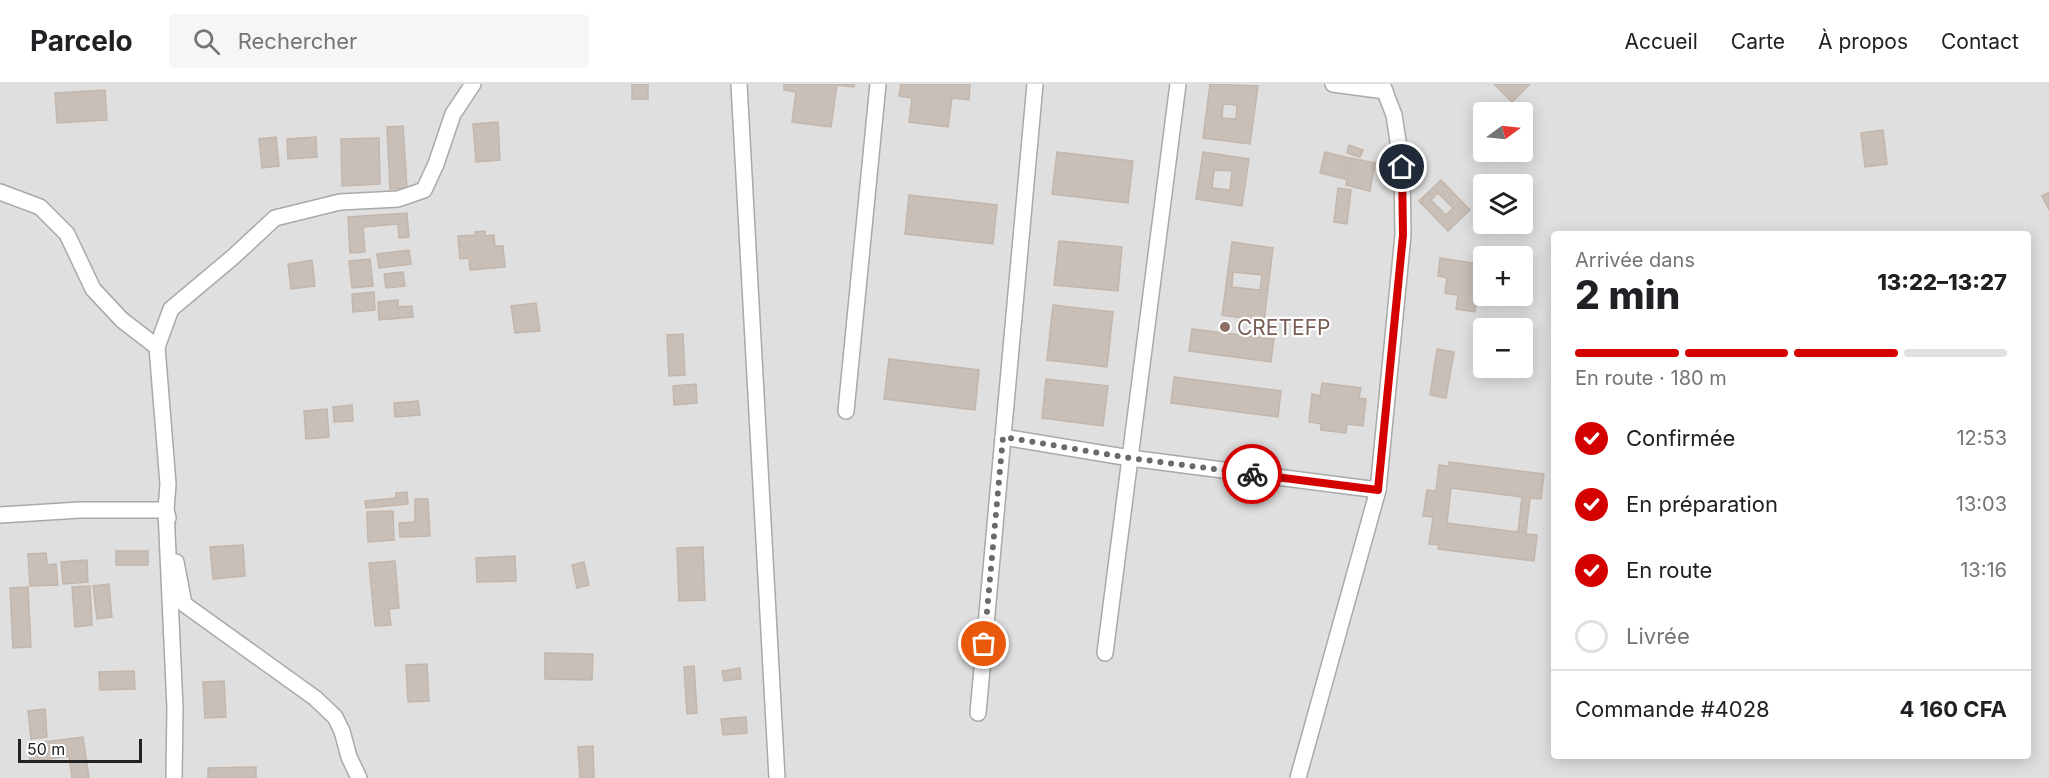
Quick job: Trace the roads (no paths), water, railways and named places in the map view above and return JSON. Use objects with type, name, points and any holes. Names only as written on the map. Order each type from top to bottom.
[{"type":"street","points":[[174,778],[175,708],[166,510],[168,484],[157,347],[171,309],[275,218],[340,202],[398,199],[424,190],[436,164],[453,114],[473,84]]},
{"type":"street","points":[[738,84],[777,778]]},
{"type":"street","points":[[846,411],[878,84]]},
{"type":"street","points":[[978,713],[1035,84]]},
{"type":"street","points":[[1105,653],[1178,84]]},
{"type":"street","points":[[1298,778],[1378,490],[1403,235],[1402,167],[1394,115],[1384,87],[1333,84]]},
{"type":"street","points":[[0,192],[40,207],[67,234],[93,288],[122,320],[157,347]]},
{"type":"street","points":[[1003,437],[1130,458],[1378,490]]},
{"type":"street","points":[[0,515],[80,510],[166,510]]},
{"type":"street","points":[[166,510],[184,604],[315,698],[335,717],[359,778]]},
{"type":"place","name":"CRETEFP","points":[[1225,327]]}]
